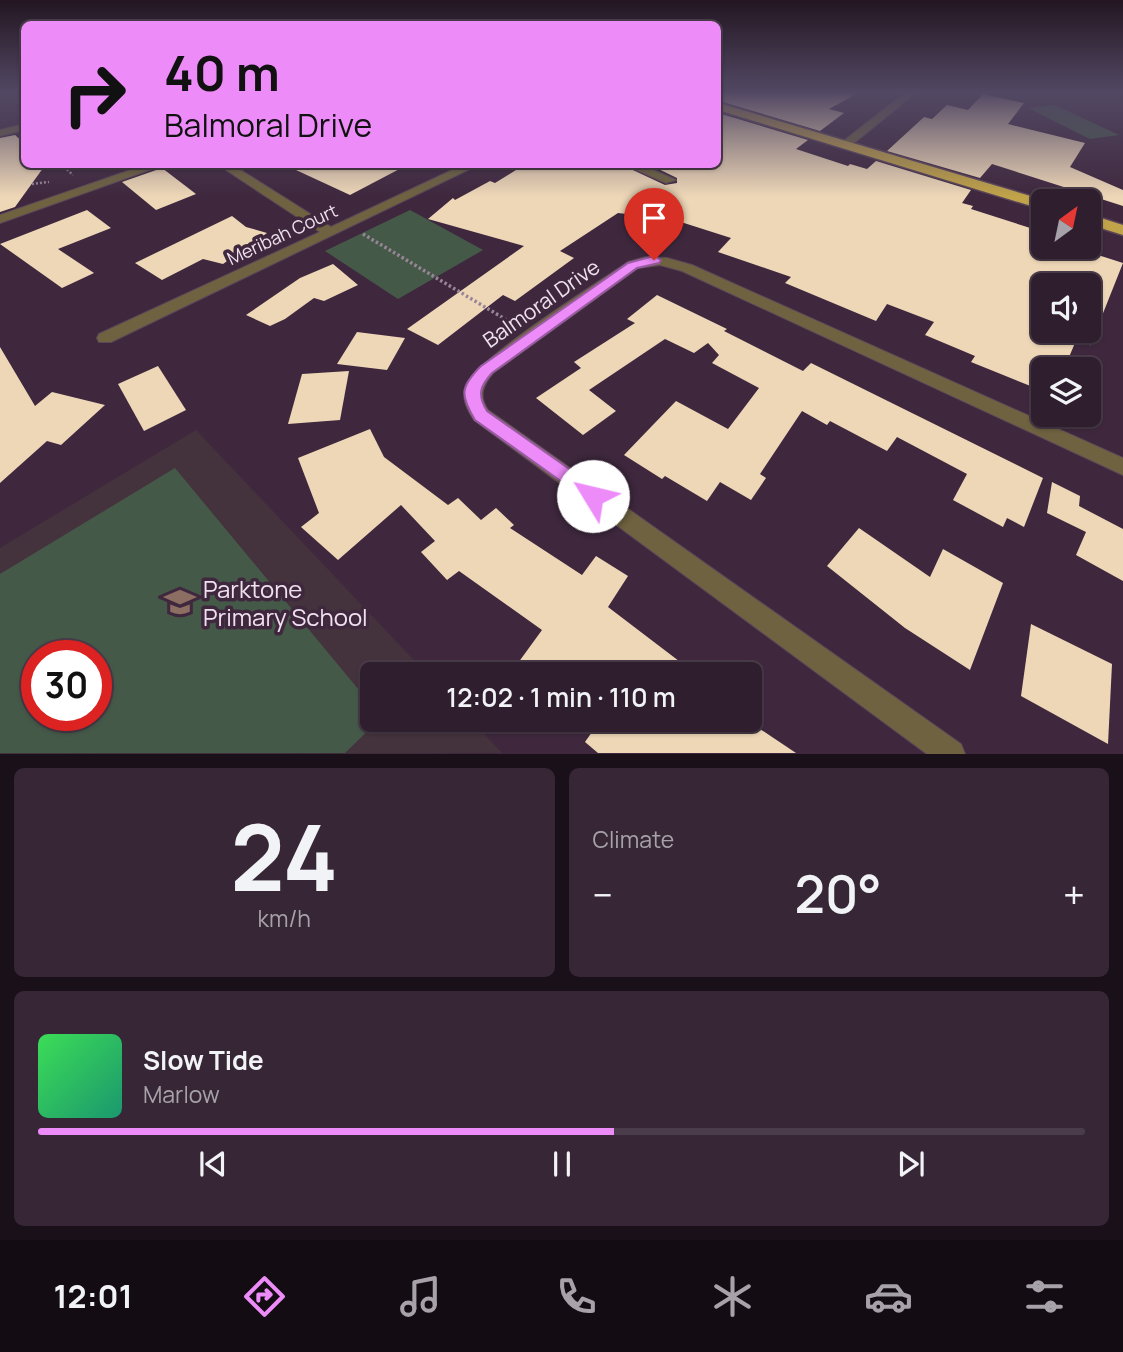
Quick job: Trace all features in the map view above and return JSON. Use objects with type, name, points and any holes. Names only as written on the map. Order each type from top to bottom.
[{"type":"highway","points":[[787,127],[1031,201]]},
{"type":"highway","points":[[1101,223],[1123,230]]},
{"type":"street","points":[[845,145],[868,127]]},
{"type":"street","points":[[0,133],[21,128]]},
{"type":"street","points":[[0,219],[149,168]]},
{"type":"street","points":[[228,168],[330,232]]},
{"type":"street","name":"Meribah Court","points":[[105,338],[467,168]]},
{"type":"street","points":[[638,168],[670,180]]},
{"type":"street","name":"Balmoral Drive","points":[[951,754],[481,415],[472,401],[472,391],[477,379],[486,369],[633,265],[648,260],[664,261],[687,268],[1123,467]]},
{"type":"path","points":[[348,224],[515,325]]},
{"type":"shaded area","name":"Parktone Primary School","points":[[196,430],[416,662],[360,662],[360,732],[482,732],[502,753],[0,754],[0,548]]},
{"type":"green space","points":[[1066,127],[1102,127],[1119,135],[1090,139]]},
{"type":"green space","points":[[410,210],[483,250],[398,299],[325,251]]},
{"type":"green space","name":"Parktone Primary School","points":[[175,468],[360,691],[360,732],[367,732],[345,753],[0,753],[0,574]]},
{"type":"building","points":[[721,127],[765,127],[808,140],[796,149],[848,166],[850,164],[867,169],[876,161],[971,190],[962,203],[973,206],[971,209],[1031,228],[1031,259],[1101,259],[1101,256],[1123,263],[1101,318],[1101,273],[1031,273],[1031,343],[1075,343],[1069,357],[1031,357],[1031,386],[971,362],[975,356],[925,335],[934,322],[887,304],[876,321],[785,283],[791,277],[718,252],[731,238],[637,208],[635,215],[618,213],[560,251],[574,258],[515,301],[503,295],[438,345],[407,329],[524,246],[428,219],[453,198],[455,200],[490,181],[495,183],[519,168],[629,168],[665,185],[677,183],[677,178],[656,168],[721,168]]},
{"type":"building","points":[[807,127],[825,127],[820,131]]},
{"type":"building","points":[[913,127],[1021,127],[1085,143],[1070,167],[1123,190],[1123,206],[1101,199],[1101,189],[1070,189],[992,164],[980,178],[887,151]]},
{"type":"building","points":[[15,135],[21,140],[21,168],[43,168],[15,207],[0,212],[0,138]]},
{"type":"building","points":[[162,168],[196,194],[156,210],[122,182]]},
{"type":"building","points":[[292,168],[401,168],[350,195]]},
{"type":"building","points":[[87,210],[111,228],[58,249],[94,273],[62,288],[0,244]]},
{"type":"building","points":[[232,216],[246,227],[267,233],[223,264],[203,259],[162,280],[135,263]]},
{"type":"building","points":[[333,264],[358,285],[324,301],[314,298],[285,319],[270,326],[246,315],[300,278]]},
{"type":"building","points":[[657,295],[727,329],[724,331],[803,371],[811,363],[1043,478],[1024,527],[1007,518],[1003,527],[953,500],[967,474],[897,437],[887,451],[830,421],[827,425],[802,411],[760,474],[766,478],[751,500],[720,482],[707,501],[665,476],[662,479],[624,455],[676,401],[728,429],[759,388],[712,363],[719,355],[708,343],[694,353],[665,339],[589,390],[616,411],[583,435],[536,398],[581,368],[574,362],[635,323],[627,319]]},
{"type":"building","points":[[357,332],[405,338],[387,370],[337,364]]},
{"type":"building","points":[[0,347],[35,406],[52,392],[105,405],[61,445],[47,441],[0,483]]},
{"type":"building","points":[[158,366],[186,410],[144,431],[118,384]]},
{"type":"building","points":[[349,371],[340,420],[288,424],[302,374]]},
{"type":"building","points":[[370,429],[384,457],[448,505],[458,498],[481,520],[496,508],[514,525],[510,528],[582,575],[596,556],[628,576],[608,607],[680,662],[519,662],[542,630],[459,571],[447,580],[421,552],[435,541],[401,505],[338,560],[301,527],[319,513],[298,458]]},
{"type":"building","points":[[1052,482],[1080,496],[1079,506],[1123,529],[1123,581],[1076,555],[1086,532],[1047,513]]},
{"type":"building","points":[[859,528],[930,577],[943,549],[1003,583],[970,670],[905,628],[827,566]]},
{"type":"building","points":[[1031,624],[1112,664],[1108,744],[1021,696]]},
{"type":"building","points":[[762,730],[796,753],[598,753],[585,742],[592,732]]},
{"type":"place","name":"Parktone Primary School","points":[[180,602]]},
{"type":"route","points":[[593,496],[481,415],[475,409],[472,391],[477,379],[486,369],[633,265],[654,260]]}]
